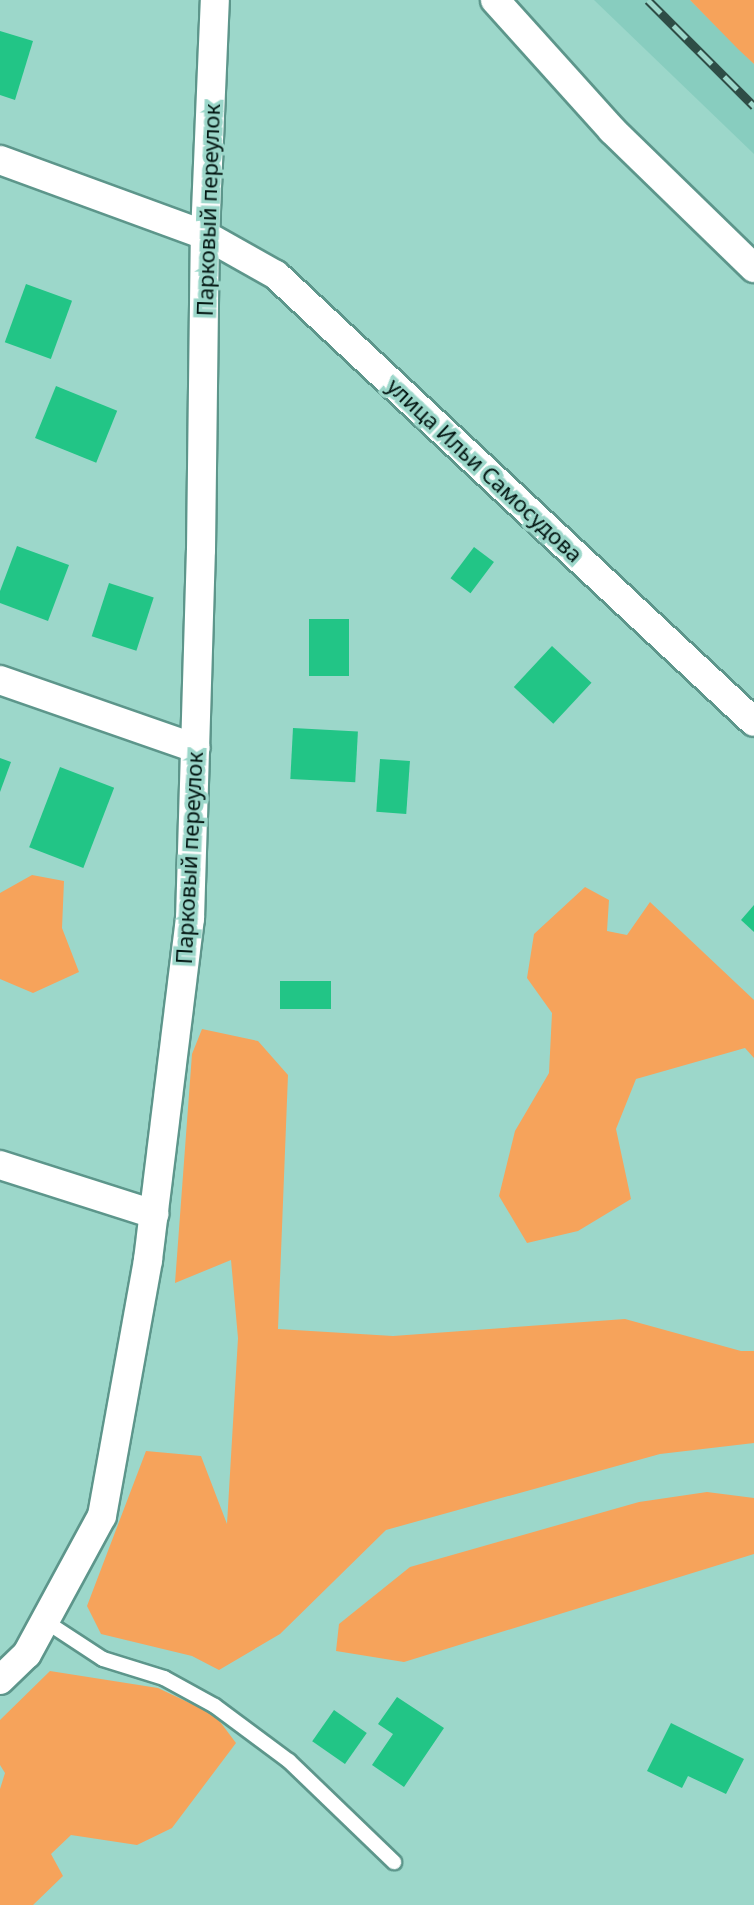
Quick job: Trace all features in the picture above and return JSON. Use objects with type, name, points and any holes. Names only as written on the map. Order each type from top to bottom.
[{"type":"street","name":"Парковый переулок","points":[[0,1680],[27,1654],[102,1516],[154,1214],[190,919],[205,235],[215,0]]},
{"type":"street","points":[[495,0],[612,130],[754,268]]},
{"type":"street","name":"улица Ильи Самосудова","points":[[0,160],[205,235],[276,275],[754,722]]},
{"type":"street","points":[[0,680],[195,748]]},
{"type":"street","points":[[0,1165],[154,1214]]},
{"type":"lane","points":[[45,1621],[103,1659],[164,1678],[215,1706],[289,1761],[394,1862]]},
{"type":"shaded area","points":[[594,0],[690,0],[754,64],[754,154]]},
{"type":"shaded area","points":[[690,0],[754,0],[754,64],[738,49]]},
{"type":"shaded area","points":[[32,875],[64,881],[62,928],[79,972],[33,993],[0,979],[0,893]]},
{"type":"shaded area","points":[[585,887],[609,900],[607,931],[627,935],[650,902],[754,1000],[754,1058],[745,1048],[636,1079],[616,1129],[631,1199],[578,1231],[527,1243],[499,1196],[515,1131],[549,1073],[552,1013],[527,978],[534,934]]},
{"type":"shaded area","points":[[202,1029],[258,1041],[288,1075],[278,1329],[393,1336],[625,1319],[741,1351],[754,1351],[754,1443],[660,1454],[386,1530],[280,1634],[219,1670],[192,1656],[101,1634],[87,1606],[146,1451],[201,1456],[227,1524],[238,1338],[231,1260],[175,1283],[192,1054]]},
{"type":"shaded area","points":[[707,1492],[754,1498],[754,1554],[404,1662],[336,1651],[339,1624],[410,1567],[639,1502]]},
{"type":"shaded area","points":[[50,1671],[158,1688],[215,1715],[236,1743],[172,1828],[137,1845],[71,1835],[51,1854],[63,1876],[33,1905],[0,1905],[0,1789],[5,1773],[0,1765],[0,1720]]},
{"type":"building","points":[[0,31],[33,41],[15,100],[0,95]]},
{"type":"building","points":[[26,284],[72,301],[51,359],[5,342]]},
{"type":"building","points":[[56,386],[117,411],[96,463],[35,438]]},
{"type":"building","points":[[17,546],[69,565],[48,621],[0,603],[0,591]]},
{"type":"building","points":[[474,547],[494,562],[470,593],[451,578]]},
{"type":"building","points":[[109,583],[154,598],[136,651],[92,636]]},
{"type":"building","points":[[309,619],[349,619],[349,676],[309,676]]},
{"type":"building","points":[[552,646],[591,683],[553,724],[514,687]]},
{"type":"building","points":[[293,728],[358,731],[355,782],[290,779]]},
{"type":"building","points":[[0,758],[11,762],[0,792]]},
{"type":"building","points":[[380,759],[410,761],[406,814],[376,812]]},
{"type":"building","points":[[60,767],[114,788],[83,868],[29,847]]},
{"type":"building","points":[[754,905],[754,932],[741,920]]},
{"type":"building","points":[[280,981],[331,981],[331,1009],[280,1009]]},
{"type":"building","points":[[397,1697],[444,1728],[404,1787],[372,1765],[393,1734],[378,1724]]},
{"type":"building","points":[[334,1710],[367,1733],[345,1764],[312,1741]]},
{"type":"building","points":[[671,1723],[744,1759],[726,1794],[688,1776],[682,1788],[647,1771]]},
{"type":"railway","points":[[648,0],[754,106]]}]
